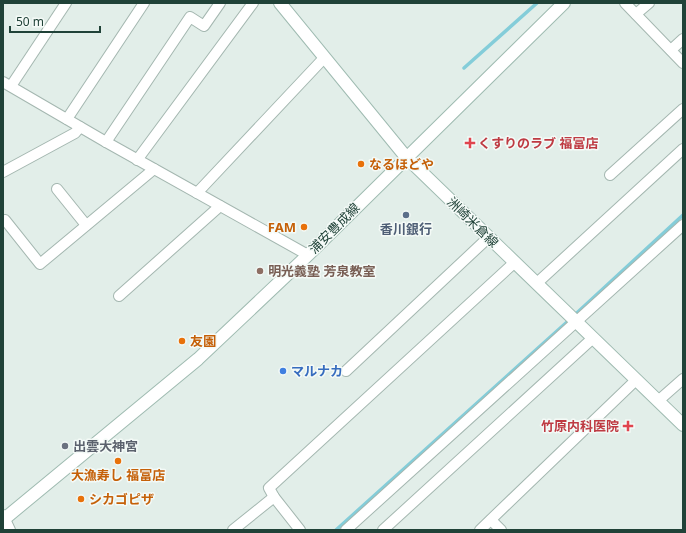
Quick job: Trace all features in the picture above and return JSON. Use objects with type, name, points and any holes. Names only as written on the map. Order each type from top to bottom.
[{"type":"main road","name":"洲崎米倉線","points":[[280,3],[406,157],[636,380],[682,422]]},
{"type":"main road","name":"浦安豊成線","points":[[4,518],[198,360],[308,255],[564,3]]},
{"type":"street","points":[[66,3],[7,84],[137,160],[308,255]]},
{"type":"street","points":[[67,119],[144,3]]},
{"type":"street","points":[[106,142],[190,17],[204,26],[220,3]]},
{"type":"street","points":[[137,160],[253,3]]},
{"type":"street","points":[[625,3],[683,63]]},
{"type":"street","points":[[636,14],[649,3]]},
{"type":"street","points":[[671,50],[683,39]]},
{"type":"street","points":[[197,193],[324,58]]},
{"type":"street","points":[[610,175],[683,109]]},
{"type":"street","points":[[3,172],[75,133],[80,127]]},
{"type":"street","points":[[536,283],[683,149]]},
{"type":"street","points":[[5,220],[40,264],[154,169]]},
{"type":"street","points":[[57,189],[86,225]]},
{"type":"street","points":[[119,296],[220,206]]},
{"type":"street","points":[[346,530],[573,319],[683,225]]},
{"type":"street","points":[[346,371],[489,237]]},
{"type":"street","points":[[300,530],[274,497],[269,488],[515,262]]},
{"type":"street","points":[[383,530],[593,338]]},
{"type":"street","points":[[658,401],[683,379]]},
{"type":"street","points":[[480,530],[636,380]]},
{"type":"street","points":[[233,530],[274,497]]},
{"type":"street","points":[[4,518],[10,530]]},
{"type":"street","points":[[491,520],[501,530]]},
{"type":"waterway","points":[[464,68],[537,3]]},
{"type":"waterway","points":[[336,530],[567,322],[683,215]]},
{"type":"place","name":"くすりのラブ 福富店","points":[[470,143]]},
{"type":"place","name":"なるほどや","points":[[361,164]]},
{"type":"place","name":"香川銀行","points":[[406,215]]},
{"type":"place","name":"FAM","points":[[304,227]]},
{"type":"place","name":"明光義塾 芳泉教室","points":[[260,271]]},
{"type":"place","name":"友園","points":[[182,341]]},
{"type":"place","name":"マルナカ","points":[[283,371]]},
{"type":"place","name":"竹原内科医院","points":[[628,426]]},
{"type":"place","name":"出雲大神宮","points":[[65,446]]},
{"type":"place","name":"大漁寿し 福富店","points":[[118,461]]},
{"type":"place","name":"シカゴピザ","points":[[81,499]]}]
